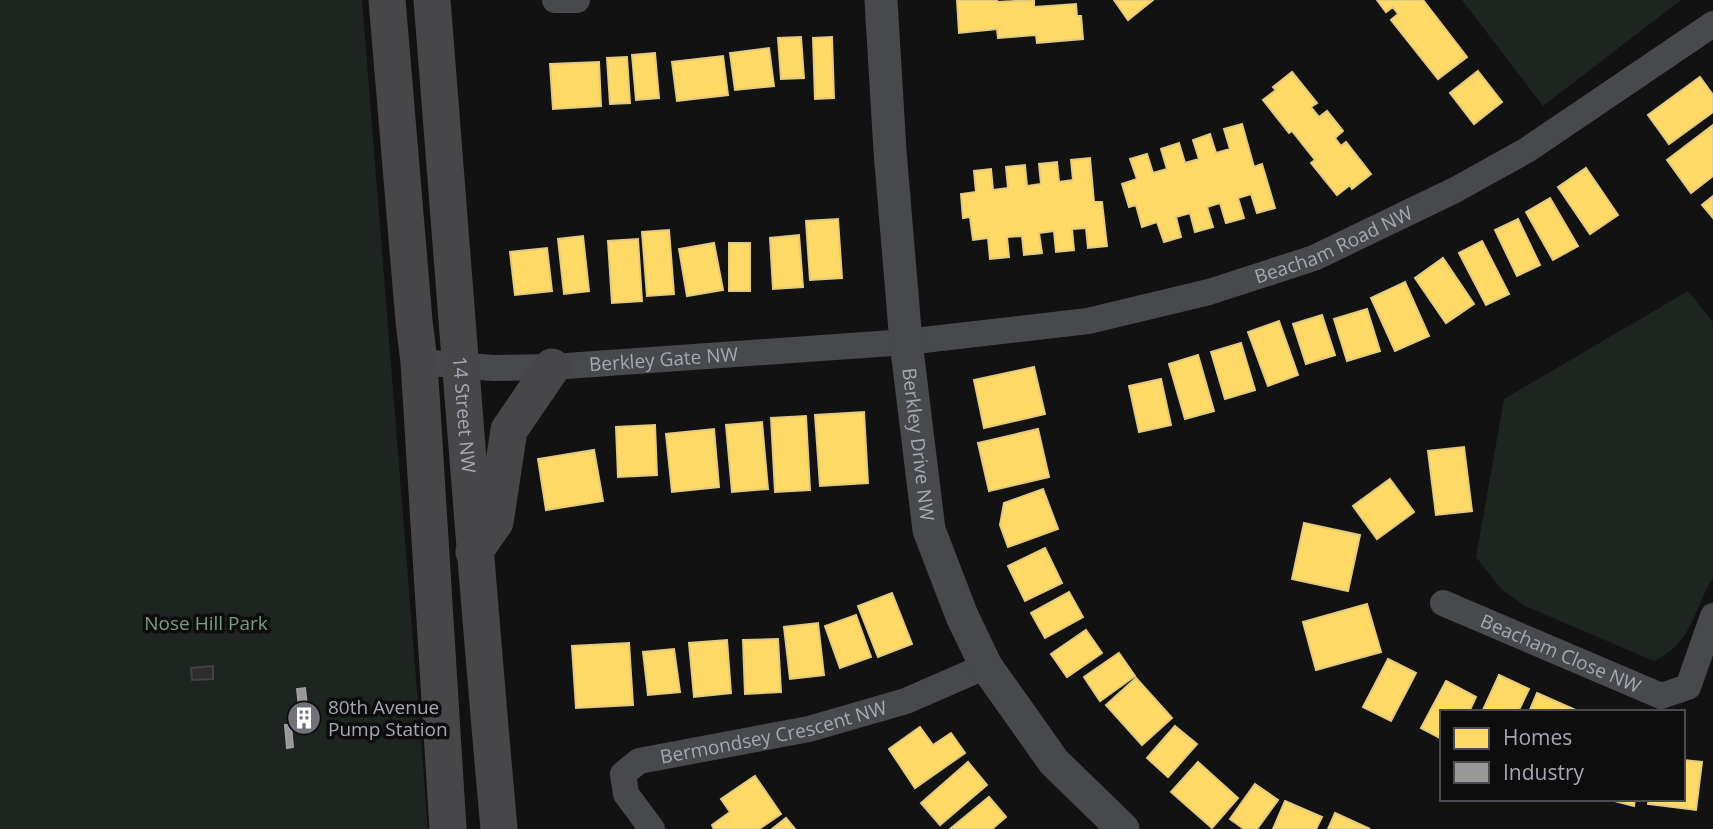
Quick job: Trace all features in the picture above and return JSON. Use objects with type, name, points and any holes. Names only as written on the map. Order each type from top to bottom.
[{"type":"main road","points":[[387,0],[419,362],[448,829]]},
{"type":"main road","name":"14 Street NW","points":[[432,0],[474,553],[499,829]]},
{"type":"main road","points":[[474,553],[495,522],[509,430],[552,368]]},
{"type":"street","points":[[555,0],[577,0]]},
{"type":"street","name":"Berkley Drive NW","points":[[881,0],[906,342],[929,530],[962,616],[986,666],[1054,761],[1123,829]]},
{"type":"street","name":"Beacham Road NW","points":[[906,342],[1088,321],[1209,292],[1314,258],[1455,190],[1527,150],[1713,24]]},
{"type":"street","name":"Berkley Gate NW","points":[[419,362],[461,366],[552,368],[906,342]]},
{"type":"street","name":"Beacham Close NW","points":[[1443,603],[1661,696],[1688,688],[1713,616]]},
{"type":"street","name":"Bermondsey Crescent NW","points":[[652,829],[626,794],[623,774],[639,761],[808,729],[905,702],[986,666]]},
{"type":"green space","name":"Nose Hill Park","points":[[0,0],[362,0],[428,829],[0,829]]},
{"type":"green space","points":[[1462,0],[1681,0],[1543,106]]},
{"type":"green space","points":[[1688,291],[1713,322],[1713,578],[1684,636],[1667,654],[1654,661],[1525,606],[1501,589],[1476,557],[1504,399]]},
{"type":"building: Homes","points":[[957,0],[1034,0],[1034,7],[1076,4],[1077,16],[1081,16],[1083,39],[1037,43],[1036,35],[998,38],[997,29],[959,33]]},
{"type":"building: Homes","points":[[1114,0],[1153,0],[1128,20]]},
{"type":"building: Homes","points":[[1377,0],[1423,0],[1467,57],[1438,79],[1391,20],[1398,14],[1393,7],[1386,12]]},
{"type":"building: Homes","points":[[801,37],[804,78],[781,79],[778,38]]},
{"type":"building: Homes","points":[[832,37],[834,98],[815,99],[813,38]]},
{"type":"building: Homes","points":[[769,48],[774,86],[735,90],[730,53]]},
{"type":"building: Homes","points":[[655,53],[659,98],[636,100],[632,55]]},
{"type":"building: Homes","points":[[723,56],[728,95],[677,101],[672,62]]},
{"type":"building: Homes","points":[[627,57],[630,103],[610,104],[607,58]]},
{"type":"building: Homes","points":[[599,62],[601,106],[553,109],[550,64]]},
{"type":"building: Homes","points":[[1478,71],[1502,102],[1474,124],[1450,93]]},
{"type":"building: Homes","points":[[1292,72],[1317,103],[1311,107],[1319,117],[1327,111],[1343,131],[1335,138],[1341,146],[1346,142],[1371,174],[1352,189],[1350,185],[1337,195],[1311,163],[1315,160],[1263,100],[1276,90],[1273,87]]},
{"type":"building: Homes","points":[[1700,77],[1713,95],[1713,112],[1669,144],[1648,115]]},
{"type":"building: Homes","points":[[1242,124],[1254,167],[1262,164],[1275,208],[1257,213],[1251,194],[1238,198],[1244,218],[1226,223],[1220,203],[1207,207],[1213,227],[1195,232],[1190,213],[1176,217],[1181,237],[1164,242],[1157,222],[1142,227],[1136,205],[1129,207],[1122,184],[1137,179],[1130,159],[1147,154],[1153,173],[1167,169],[1161,149],[1179,143],[1185,163],[1199,159],[1193,140],[1210,134],[1216,153],[1230,149],[1224,129]]},
{"type":"building: Homes","points":[[1713,125],[1713,176],[1691,193],[1667,160]]},
{"type":"building: Homes","points":[[1090,158],[1094,202],[1102,202],[1107,246],[1088,248],[1086,228],[1072,229],[1074,250],[1056,252],[1054,231],[1039,233],[1042,253],[1024,255],[1022,236],[1007,237],[1009,257],[990,259],[988,238],[973,240],[970,217],[963,218],[961,194],[976,192],[974,171],[991,169],[993,190],[1008,188],[1006,167],[1025,165],[1027,186],[1041,184],[1039,164],[1057,162],[1059,182],[1073,180],[1071,160]]},
{"type":"building: Homes","points":[[1586,168],[1618,215],[1590,234],[1558,187]]},
{"type":"building: Homes","points":[[1713,196],[1713,218],[1702,205]]},
{"type":"building: Homes","points":[[1550,198],[1578,246],[1553,260],[1526,212]]},
{"type":"building: Homes","points":[[838,219],[842,278],[810,280],[806,221]]},
{"type":"building: Homes","points":[[1518,219],[1540,265],[1517,276],[1495,230]]},
{"type":"building: Homes","points":[[669,230],[674,294],[647,296],[642,232]]},
{"type":"building: Homes","points":[[799,235],[803,287],[773,289],[770,238]]},
{"type":"building: Homes","points":[[583,236],[589,291],[564,294],[558,239]]},
{"type":"building: Homes","points":[[638,239],[642,301],[612,303],[608,241]]},
{"type":"building: Homes","points":[[1482,241],[1509,294],[1486,305],[1459,253]]},
{"type":"building: Homes","points":[[714,243],[723,290],[687,296],[679,249]]},
{"type":"building: Homes","points":[[729,243],[750,243],[750,291],[729,291]]},
{"type":"building: Homes","points":[[547,248],[552,291],[515,295],[510,252]]},
{"type":"building: Homes","points":[[1443,258],[1474,304],[1446,323],[1415,278]]},
{"type":"building: Homes","points":[[1405,282],[1429,336],[1395,351],[1371,298]]},
{"type":"building: Homes","points":[[1367,309],[1380,351],[1347,361],[1334,319]]},
{"type":"building: Homes","points":[[1322,315],[1335,355],[1306,364],[1293,324]]},
{"type":"building: Homes","points":[[1279,321],[1298,375],[1268,386],[1248,332]]},
{"type":"building: Homes","points":[[1241,343],[1255,390],[1225,399],[1211,352]]},
{"type":"building: Homes","points":[[1198,355],[1214,411],[1185,419],[1169,364]]},
{"type":"building: Homes","points":[[1034,367],[1045,414],[984,428],[974,380]]},
{"type":"building: Homes","points":[[1161,379],[1171,425],[1139,432],[1129,386]]},
{"type":"building: Homes","points":[[864,412],[868,483],[820,486],[815,415]]},
{"type":"building: Homes","points":[[806,416],[810,490],[775,492],[771,418]]},
{"type":"building: Homes","points":[[762,422],[768,489],[732,492],[726,425]]},
{"type":"building: Homes","points":[[655,425],[657,475],[618,477],[616,427]]},
{"type":"building: Homes","points":[[714,429],[719,487],[672,492],[666,434]]},
{"type":"building: Homes","points":[[1038,429],[1049,477],[989,491],[978,443]]},
{"type":"building: Homes","points":[[1464,447],[1472,511],[1436,515],[1428,451]]},
{"type":"building: Homes","points":[[594,450],[603,501],[546,510],[538,459]]},
{"type":"building: Homes","points":[[1390,479],[1414,512],[1377,539],[1353,506]]},
{"type":"building: Homes","points":[[1043,489],[1058,529],[1008,547],[1000,525],[1004,503]]},
{"type":"building: Homes","points":[[1304,523],[1360,535],[1348,591],[1292,579]]},
{"type":"building: Homes","points":[[1045,548],[1062,583],[1025,601],[1008,566]]},
{"type":"building: Homes","points":[[1069,592],[1083,617],[1045,638],[1031,613]]},
{"type":"building: Homes","points":[[892,593],[912,644],[878,657],[858,606]]},
{"type":"building: Homes","points":[[1367,604],[1381,652],[1316,670],[1303,622]]},
{"type":"building: Homes","points":[[856,615],[871,657],[840,668],[825,626]]},
{"type":"building: Homes","points":[[818,623],[824,675],[790,679],[784,627]]},
{"type":"building: Homes","points":[[1086,630],[1102,653],[1067,677],[1051,654]]},
{"type":"building: Homes","points":[[778,639],[781,692],[745,694],[743,640]]},
{"type":"building: Homes","points":[[727,640],[731,693],[694,697],[689,643]]},
{"type":"building: Homes","points":[[629,643],[633,705],[576,708],[572,646]]},
{"type":"building: Homes","points":[[674,649],[680,692],[648,695],[643,652]]},
{"type":"building: Homes","points":[[1119,653],[1135,676],[1100,701],[1084,677]]},
{"type":"building: Homes","points":[[1388,659],[1416,673],[1391,721],[1363,707]]},
{"type":"building: Homes","points":[[1499,675],[1529,689],[1519,710],[1483,710]]},
{"type":"building: Homes","points":[[1136,678],[1172,718],[1142,745],[1106,705]]},
{"type":"building: Homes","points":[[1446,681],[1476,697],[1470,710],[1440,710],[1440,738],[1421,728]]},
{"type":"building: Homes","points":[[1537,693],[1575,710],[1530,710]]},
{"type":"building: Homes","points":[[1175,726],[1197,744],[1168,777],[1147,758]]},
{"type":"building: Homes","points":[[920,727],[933,745],[951,733],[965,753],[915,788],[889,749]]},
{"type":"building: Homes","points":[[1685,760],[1702,762],[1696,810],[1648,804],[1649,801],[1685,801]]},
{"type":"building: Homes","points":[[968,762],[987,785],[940,825],[921,803]]},
{"type":"building: Homes","points":[[1198,762],[1238,798],[1212,828],[1171,792]]},
{"type":"building: Homes","points":[[755,776],[781,814],[759,829],[714,829],[712,825],[730,812],[721,799]]},
{"type":"building: Homes","points":[[1255,784],[1278,800],[1257,829],[1244,829],[1230,819]]},
{"type":"building: Homes","points":[[989,797],[1006,817],[992,829],[950,829]]},
{"type":"building: Homes","points":[[1285,801],[1322,817],[1316,829],[1273,829]]},
{"type":"building: Homes","points":[[1615,801],[1635,801],[1634,806]]},
{"type":"building: Homes","points":[[1335,813],[1370,829],[1328,829]]},
{"type":"building: Homes","points":[[786,818],[795,829],[772,829]]},
{"type":"building: Industry","name":"80th Avenue Pump Station","points":[[305,688],[307,706],[299,707],[297,689]]},
{"type":"building: Industry","name":"80th Avenue Pump Station","points":[[299,709],[307,709],[309,727],[300,727]]},
{"type":"building: Industry","name":"80th Avenue Pump Station","points":[[285,725],[291,725],[293,747],[287,748]]},
{"type":"building: Other","points":[[213,666],[213,679],[192,680],[191,668]]},
{"type":"place","name":"80th Avenue Pump Station","points":[[304,718]]}]
